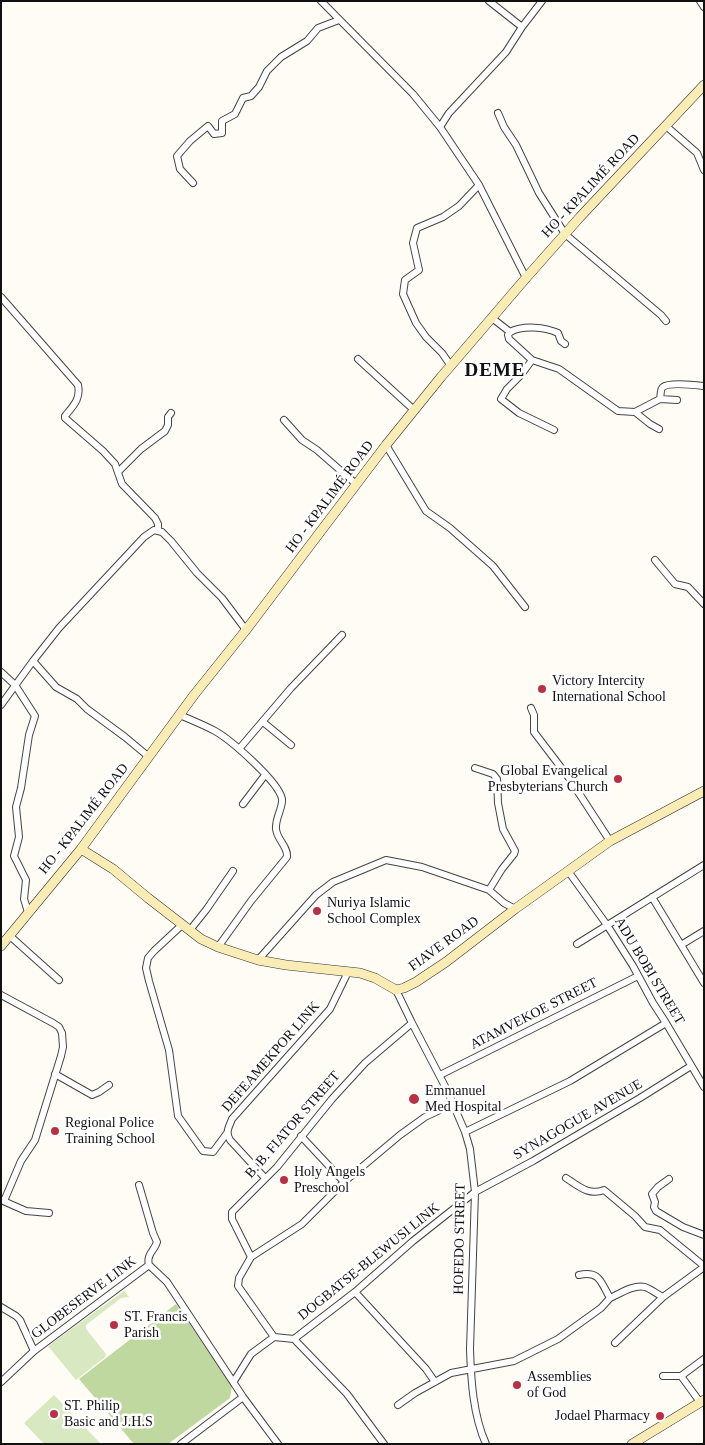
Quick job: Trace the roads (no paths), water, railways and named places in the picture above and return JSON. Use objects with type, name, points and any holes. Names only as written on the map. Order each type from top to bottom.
[{"type":"main road","name":"HO - KPALIMÉ ROAD","points":[[1,946],[81,849],[194,695],[414,410],[526,278],[704,85]]},
{"type":"main road","name":"FIAVE ROAD","points":[[396,990],[416,982],[446,962],[515,909],[610,841],[704,791]]},
{"type":"main road","points":[[81,849],[113,869],[201,939],[218,947],[258,960],[360,973],[375,978],[396,990]]},
{"type":"main road","points":[[632,1444],[702,1401]]},
{"type":"street","points":[[321,1],[413,94],[440,127],[479,185],[526,278]]},
{"type":"street","points":[[490,1],[522,27]]},
{"type":"street","points":[[440,127],[449,113],[506,52],[542,1]]},
{"type":"street","points":[[700,1],[704,6]]},
{"type":"street","points":[[193,183],[180,169],[178,156],[190,141],[208,126],[214,134],[222,133],[222,122],[235,114],[243,98],[251,96],[259,87],[267,71],[281,56],[307,41],[318,28],[339,20]]},
{"type":"street","points":[[498,113],[504,127],[516,145],[538,193],[566,234],[666,321]]},
{"type":"street","points":[[666,126],[697,153],[704,170]]},
{"type":"street","points":[[451,366],[416,323],[403,294],[405,280],[419,270],[412,244],[417,228],[452,212],[479,185]]},
{"type":"street","points":[[1,297],[78,385],[79,396],[65,418],[117,466],[122,484],[156,518],[158,530]]},
{"type":"street","points":[[492,318],[510,332]]},
{"type":"street","points":[[565,344],[561,341],[558,333],[546,329],[516,328],[508,335],[509,339],[532,360],[559,369],[618,411],[635,412],[660,398],[677,400]]},
{"type":"street","points":[[358,359],[414,410]]},
{"type":"street","points":[[532,360],[507,389],[501,399],[519,413],[554,430]]},
{"type":"street","points":[[660,398],[661,389],[664,386],[704,386]]},
{"type":"street","points":[[635,412],[659,429]]},
{"type":"street","points":[[118,472],[136,454],[165,431],[168,425],[168,417],[171,413]]},
{"type":"street","points":[[284,420],[302,440],[317,450],[356,484]]},
{"type":"street","points":[[386,445],[426,511],[463,539],[493,566],[525,607]]},
{"type":"street","points":[[1,705],[65,621],[144,537],[154,530],[162,532],[171,541],[197,573],[222,598],[246,630]]},
{"type":"street","points":[[655,560],[675,584],[688,586],[704,604]]},
{"type":"street","points":[[239,749],[291,688],[342,635]]},
{"type":"street","points":[[33,661],[56,687],[77,699],[87,709],[149,757]]},
{"type":"street","points":[[1,672],[15,685],[35,716],[29,735],[21,788],[16,807],[19,841],[14,853],[26,880],[24,899],[28,912]]},
{"type":"street","points":[[531,708],[534,714],[534,732],[568,778],[610,841]]},
{"type":"street","points":[[180,714],[215,731],[239,749],[280,792],[282,804],[278,812],[276,833],[288,852],[287,857],[218,947]]},
{"type":"street","points":[[263,722],[291,746]]},
{"type":"street","points":[[476,768],[492,774],[497,779],[498,803],[503,829],[514,851],[514,854],[489,890]]},
{"type":"street","points":[[243,804],[265,775]]},
{"type":"street","points":[[258,960],[316,895],[333,882],[386,860],[422,866],[489,890],[504,903],[515,909]]},
{"type":"street","points":[[577,944],[704,865]]},
{"type":"street","points":[[227,1133],[213,1152],[203,1151],[178,1116],[169,1050],[146,968],[148,958],[154,951],[206,910],[233,871]]},
{"type":"street","name":"ADU BOBI STREET","points":[[568,871],[607,925],[704,1087]]},
{"type":"street","points":[[652,897],[704,984]]},
{"type":"street","points":[[680,945],[704,931]]},
{"type":"street","points":[[10,936],[59,980]]},
{"type":"street","name":"DEFEAMEKPOR LINK","points":[[264,1178],[230,1140],[227,1133],[232,1119],[330,1009],[348,972]]},
{"type":"street","name":"ATAMVEKOE STREET","points":[[440,1075],[638,976]]},
{"type":"street","name":"HOFEDO STREET","points":[[396,990],[440,1075],[465,1132],[470,1149],[475,1192],[470,1370],[475,1403],[482,1435],[486,1444]]},
{"type":"street","points":[[1,995],[53,1023],[59,1027],[62,1033],[63,1047],[35,1140],[21,1160],[2,1201],[26,1211],[49,1213]]},
{"type":"street","name":"B. B. FIATOR STREET","points":[[251,1257],[231,1214],[264,1178],[277,1167],[301,1136],[365,1063],[412,1023]]},
{"type":"street","points":[[465,1132],[570,1080],[666,1023]]},
{"type":"street","name":"SYNAGOGUE AVENUE","points":[[475,1192],[561,1145],[691,1066]]},
{"type":"street","points":[[55,1074],[92,1095],[109,1085]]},
{"type":"street","points":[[234,1381],[250,1354],[274,1337],[238,1286],[239,1278],[251,1257],[302,1224],[344,1182],[400,1135],[425,1117],[444,1108],[454,1106]]},
{"type":"street","points":[[301,1136],[344,1182]]},
{"type":"street","points":[[566,1178],[583,1190],[597,1193],[604,1190],[635,1216],[644,1227],[660,1230],[704,1266],[663,1297],[614,1343]]},
{"type":"street","points":[[669,1179],[652,1194],[656,1211],[704,1235]]},
{"type":"street","points":[[139,1185],[157,1242],[149,1256],[149,1265],[166,1282],[278,1444]]},
{"type":"street","name":"DOGBATSE-BLEWUSI LINK","points":[[274,1337],[294,1339],[355,1292],[413,1241],[475,1192]]},
{"type":"street","name":"GLOBESERVE LINK","points":[[1,1382],[34,1351],[149,1265]]},
{"type":"street","points":[[579,1276],[591,1274],[596,1276],[610,1298]]},
{"type":"street","points":[[398,1405],[451,1373],[514,1362],[558,1339],[601,1308],[610,1298],[626,1290],[644,1287],[663,1297]]},
{"type":"street","points":[[355,1292],[426,1369],[435,1382]]},
{"type":"street","points":[[1,1307],[20,1320],[34,1351]]},
{"type":"street","points":[[294,1339],[348,1394],[384,1444]]},
{"type":"street","points":[[663,1376],[681,1376],[704,1359]]},
{"type":"street","points":[[681,1376],[702,1401]]},
{"type":"street","points":[[181,1444],[191,1441],[244,1397]]},
{"type":"place","name":"Victory Intercity International School","points":[[542,689]]},
{"type":"place","name":"Global Evangelical Presbyterians Church","points":[[618,779]]},
{"type":"place","name":"Nuriya Islamic School Complex","points":[[317,911]]},
{"type":"place","name":"Emmanuel Med Hospital","points":[[414,1099]]},
{"type":"place","name":"Regional Police Training School","points":[[55,1131]]},
{"type":"place","name":"Holy Angels Preschool","points":[[284,1180]]},
{"type":"place","name":"ST. Francis Parish","points":[[114,1325]]},
{"type":"place","name":"Assemblies of God","points":[[517,1385]]},
{"type":"place","name":"ST. Philip Basic and J.H.S","points":[[54,1414]]},
{"type":"place","name":"Jodael Pharmacy","points":[[660,1416]]},
{"type":"district","name":"DEME","points":[[495,371]]}]
